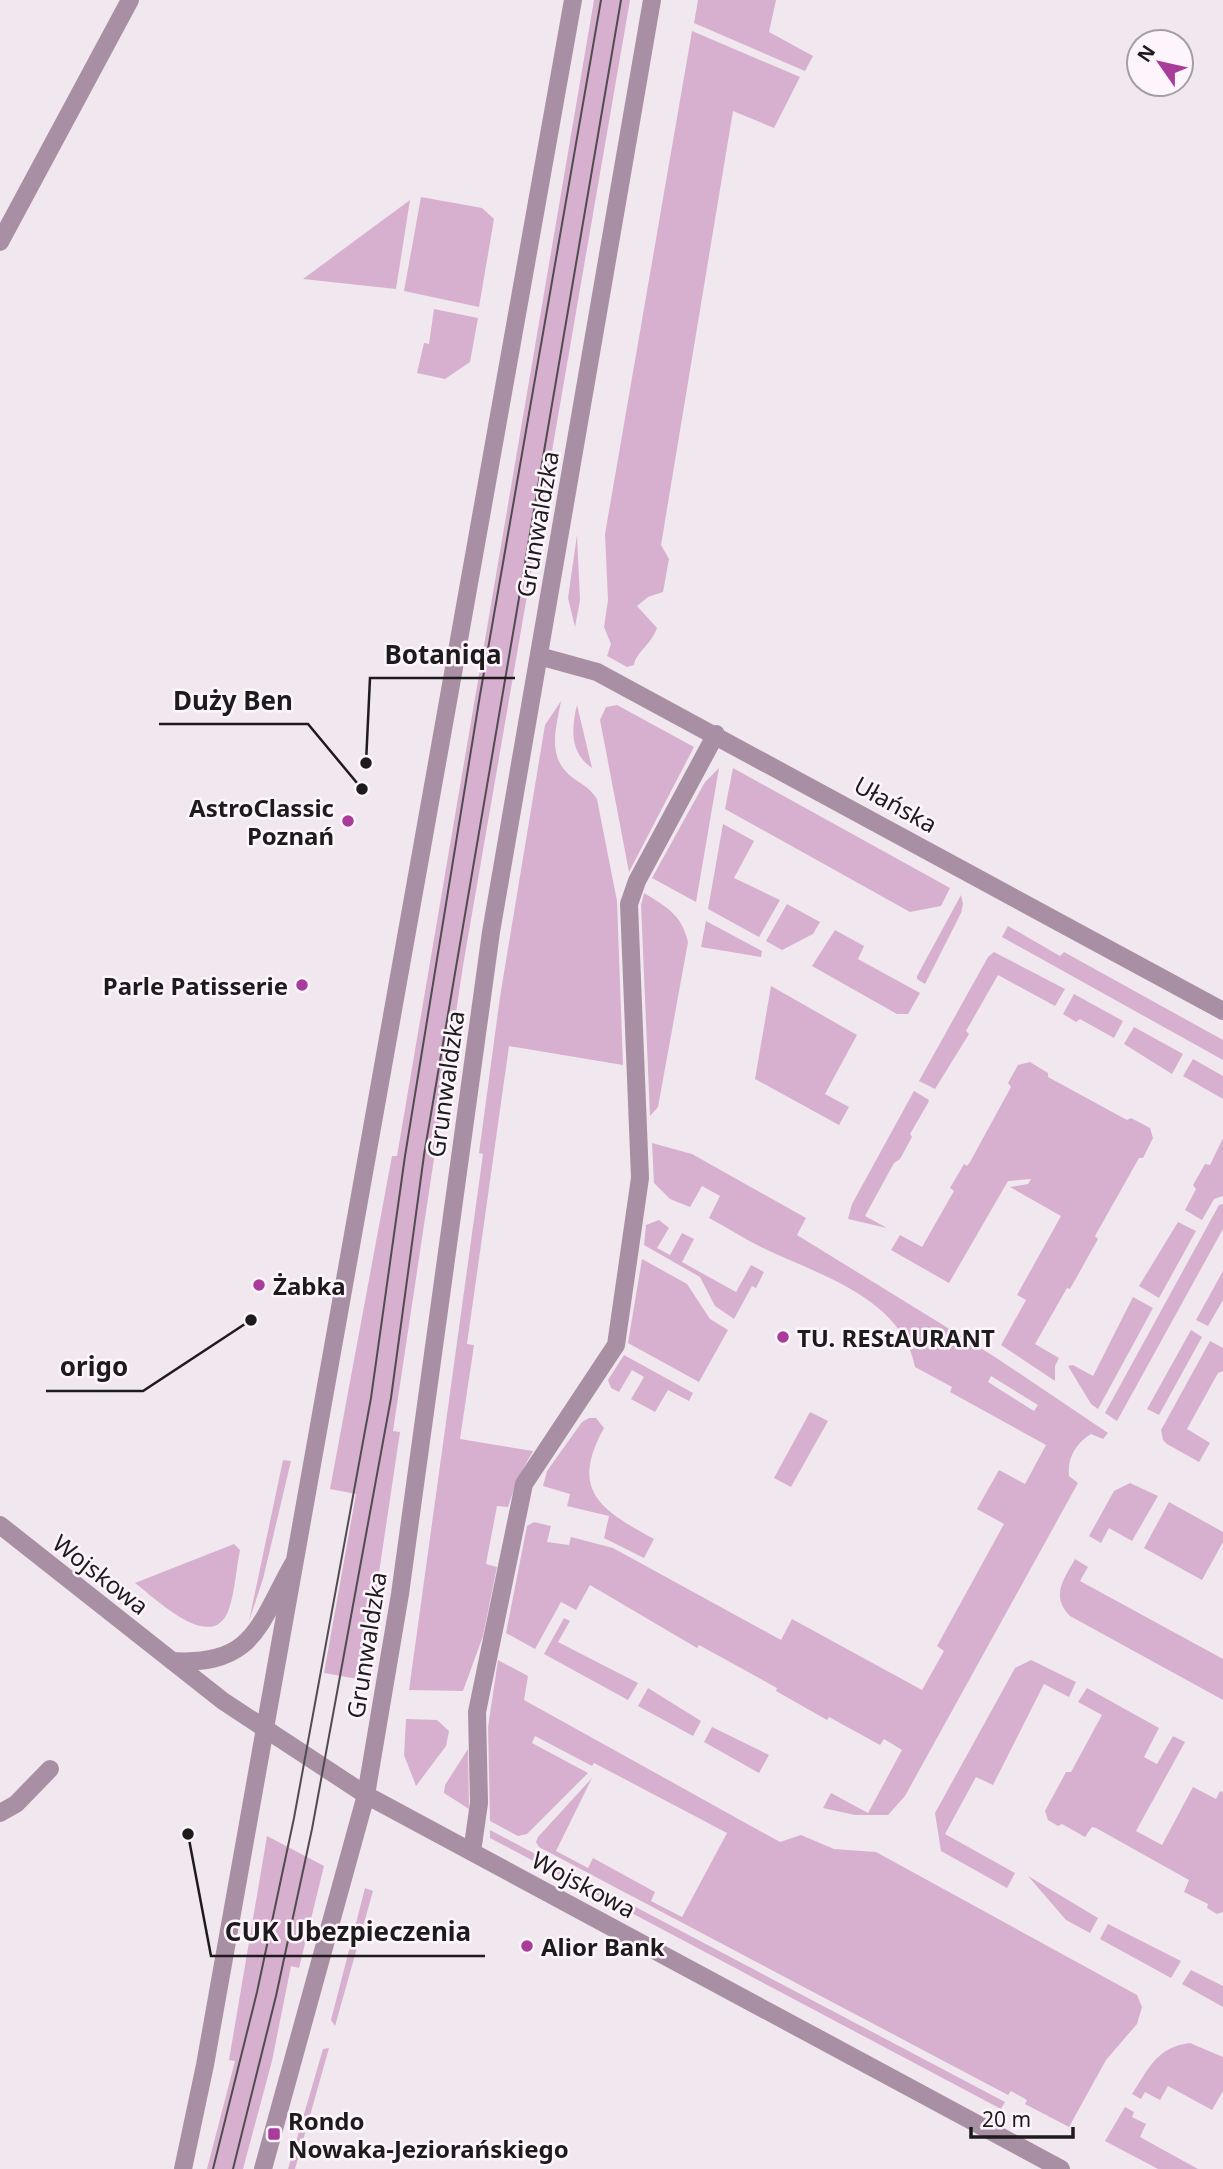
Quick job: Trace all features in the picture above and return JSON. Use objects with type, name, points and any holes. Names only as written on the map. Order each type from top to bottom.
[{"type":"street","points":[[0,243],[130,0]]},
{"type":"street","points":[[183,2169],[205,2065],[365,1179],[573,0]]},
{"type":"street","name":"Grunwaldzka","points":[[263,2169],[366,1796],[417,1475],[486,964],[652,0]]},
{"type":"street","name":"Ułańska","points":[[539,656],[597,672],[716,734],[1223,1011]]},
{"type":"street","points":[[472,1852],[480,1802],[477,1712],[524,1485],[616,1345],[640,1178],[629,904],[637,881],[716,734]]},
{"type":"street","name":"Wojskowa","points":[[0,1525],[223,1701],[366,1796],[1061,2169]]},
{"type":"street","points":[[172,1661],[200,1663],[228,1656],[249,1643],[295,1560]]},
{"type":"street","points":[[0,1813],[16,1804],[50,1769]]},
{"type":"shaded area","points":[[594,0],[630,0],[463,966],[393,1431],[400,1432],[363,1680],[324,1673],[356,1494],[330,1489],[392,1156],[397,1156]]},
{"type":"shaded area","points":[[698,0],[776,0],[769,32],[813,56],[805,71],[694,23]]},
{"type":"shaded area","points":[[692,31],[800,77],[774,128],[733,111],[661,545],[669,559],[663,592],[648,597],[637,606],[657,628],[634,665],[627,667],[607,656],[611,644],[604,627],[608,600],[605,534]]},
{"type":"shaded area","points":[[421,197],[482,208],[494,219],[479,307],[404,291]]},
{"type":"shaded area","points":[[410,200],[396,289],[303,279]]},
{"type":"shaded area","points":[[434,309],[478,318],[470,362],[445,379],[417,373],[424,343],[429,344]]},
{"type":"shaded area","points":[[577,535],[580,600],[575,627],[568,598]]},
{"type":"shaded area","points":[[561,701],[555,732],[556,752],[565,770],[597,799],[617,901],[623,1065],[509,1046],[467,1344],[474,1345],[460,1439],[533,1451],[517,1480],[508,1507],[497,1506],[486,1564],[497,1567],[483,1636],[463,1691],[409,1690],[483,1154],[479,1153],[500,997],[545,725]]},
{"type":"shaded area","points":[[577,705],[592,768],[580,755],[574,740]]},
{"type":"shaded area","points":[[617,705],[694,747],[629,872],[600,720],[606,707]]},
{"type":"shaded area","points":[[719,768],[696,902],[652,878],[705,782]]},
{"type":"shaded area","points":[[733,768],[950,888],[941,906],[910,912],[725,809]]},
{"type":"shaded area","points":[[723,824],[754,841],[734,878],[780,900],[759,937],[708,909]]},
{"type":"shaded area","points":[[644,893],[678,918],[688,942],[658,1107],[650,1116],[641,905]]},
{"type":"shaded area","points":[[961,895],[961,913],[925,984],[917,979],[917,976]]},
{"type":"shaded area","points":[[787,904],[820,922],[813,934],[782,950],[766,941]]},
{"type":"shaded area","points":[[706,921],[762,951],[761,957],[701,947]]},
{"type":"shaded area","points":[[1008,926],[1060,956],[1064,952],[1223,1040],[1223,1060],[1002,937]]},
{"type":"shaded area","points":[[835,930],[864,946],[858,959],[920,993],[908,1014],[897,1014],[812,966]]},
{"type":"shaded area","points":[[994,952],[1065,989],[1055,1006],[998,975],[966,1031],[969,1034],[935,1089],[919,1081],[988,957]]},
{"type":"shaded area","points":[[771,986],[857,1035],[825,1094],[849,1107],[839,1125],[755,1079]]},
{"type":"shaded area","points":[[1074,994],[1123,1021],[1114,1038],[1080,1019],[1076,1022],[1063,1014]]},
{"type":"shaded area","points":[[1134,1027],[1183,1054],[1172,1074],[1124,1044]]},
{"type":"shaded area","points":[[1193,1059],[1223,1076],[1223,1099],[1183,1076]]},
{"type":"shaded area","points":[[1030,1062],[1048,1073],[1048,1077],[1127,1120],[1131,1118],[1150,1128],[1153,1138],[1095,1236],[1098,1239],[1070,1289],[1067,1288],[1035,1344],[1059,1358],[1055,1366],[1055,1381],[1001,1345],[1026,1300],[1017,1295],[1061,1216],[1010,1187],[1028,1184],[1031,1179],[1008,1181],[949,1283],[891,1250],[900,1235],[922,1247],[954,1191],[950,1188],[964,1164],[967,1166],[970,1162],[1011,1087],[1008,1083],[1018,1065]]},
{"type":"shaded area","points":[[914,1091],[929,1100],[928,1103],[910,1134],[912,1137],[900,1159],[894,1163],[865,1216],[887,1228],[848,1219],[852,1204]]},
{"type":"shaded area","points":[[1223,1138],[1223,1196],[1214,1199],[1202,1220],[1185,1210],[1196,1189],[1193,1185],[1205,1164],[1210,1165]]},
{"type":"shaded area","points":[[652,1143],[692,1154],[806,1218],[797,1235],[995,1357],[1108,1433],[1103,1439],[1091,1434],[1074,1452],[1069,1463],[1069,1476],[1078,1483],[905,1796],[888,1815],[855,1815],[823,1808],[831,1793],[868,1813],[902,1750],[884,1739],[880,1745],[829,1717],[827,1720],[776,1691],[777,1688],[699,1645],[697,1648],[590,1585],[576,1610],[561,1602],[535,1649],[506,1633],[527,1526],[534,1522],[551,1526],[547,1542],[569,1545],[571,1537],[613,1548],[781,1640],[792,1619],[922,1690],[944,1651],[937,1646],[1004,1524],[977,1509],[999,1470],[1025,1484],[1046,1445],[950,1392],[952,1387],[915,1367],[907,1343],[893,1323],[875,1305],[830,1278],[761,1247],[709,1218],[720,1196],[702,1186],[690,1207],[670,1199],[654,1183]],"holes":[[[991,1376],[1038,1405],[1034,1411],[988,1382]]]},
{"type":"shaded area","points":[[1223,1204],[1223,1229],[1117,1421],[1105,1413],[1219,1205]]},
{"type":"shaded area","points":[[659,1220],[669,1228],[657,1248],[670,1255],[682,1233],[694,1239],[682,1262],[736,1292],[751,1265],[764,1272],[756,1288],[752,1286],[734,1319],[715,1306],[700,1277],[644,1245],[646,1225]]},
{"type":"shaded area","points":[[1178,1222],[1196,1231],[1159,1298],[1139,1286]]},
{"type":"shaded area","points":[[642,1259],[687,1284],[710,1319],[728,1330],[699,1382],[628,1343]]},
{"type":"shaded area","points":[[1223,1271],[1223,1300],[1208,1326],[1196,1320]]},
{"type":"shaded area","points":[[1133,1297],[1153,1308],[1098,1409],[1091,1404],[1068,1366],[1073,1365],[1093,1376]]},
{"type":"shaded area","points":[[1191,1330],[1202,1337],[1159,1415],[1147,1409]]},
{"type":"shaded area","points":[[1210,1341],[1223,1348],[1223,1371],[1218,1373],[1187,1429],[1210,1443],[1199,1462],[1167,1444],[1163,1440],[1161,1430]]},
{"type":"shaded area","points":[[624,1355],[693,1393],[689,1401],[668,1390],[655,1412],[631,1399],[644,1377],[632,1370],[619,1392],[611,1388],[608,1380]]},
{"type":"shaded area","points":[[810,1412],[828,1421],[791,1487],[774,1478]]},
{"type":"shaded area","points":[[596,1418],[604,1428],[594,1450],[590,1483],[606,1508],[654,1539],[644,1558],[604,1538],[609,1516],[567,1506],[570,1494],[543,1486],[547,1471],[582,1422]]},
{"type":"shaded area","points":[[283,1460],[291,1461],[263,1579],[249,1621]]},
{"type":"shaded area","points":[[1130,1483],[1158,1496],[1132,1541],[1109,1528],[1101,1543],[1089,1536],[1114,1491]]},
{"type":"shaded area","points":[[1169,1502],[1223,1532],[1223,1542],[1202,1580],[1144,1548]]},
{"type":"shaded area","points":[[234,1544],[240,1550],[229,1609],[221,1622],[210,1627],[183,1619],[135,1583]]},
{"type":"shaded area","points":[[1075,1559],[1088,1567],[1080,1581],[1223,1659],[1223,1700],[1070,1616],[1064,1609],[1060,1594],[1063,1581]]},
{"type":"shaded area","points":[[564,1618],[570,1621],[558,1642],[638,1683],[628,1700],[544,1654]]},
{"type":"shaded area","points":[[498,1660],[528,1676],[524,1700],[780,1842],[801,1835],[834,1849],[876,1852],[1137,1995],[1142,2007],[1137,2024],[1106,2060],[1069,2127],[1025,2104],[1027,2100],[1011,2091],[1008,2095],[539,1847],[536,1842],[592,1778],[556,1851],[588,1868],[593,1858],[655,1892],[651,1901],[682,1917],[727,1833],[594,1763],[592,1766],[535,1736],[532,1743],[588,1773],[527,1834],[518,1836],[490,1821],[488,1727]]},
{"type":"shaded area","points":[[1031,1660],[1076,1682],[1069,1697],[1044,1684],[993,1785],[976,1777],[945,1834],[1015,1873],[1007,1888],[941,1851],[935,1813],[1015,1668]]},
{"type":"shaded area","points":[[648,1688],[701,1721],[693,1736],[638,1706]]},
{"type":"shaded area","points":[[1087,1688],[1159,1728],[1144,1757],[1157,1764],[1173,1736],[1185,1742],[1136,1831],[1162,1845],[1193,1787],[1216,1799],[1220,1791],[1223,1792],[1223,1912],[1217,1914],[1207,1908],[1208,1904],[1184,1892],[1189,1880],[1096,1828],[1092,1827],[1085,1837],[1062,1824],[1058,1826],[1048,1820],[1045,1811],[1066,1772],[1071,1772],[1102,1715],[1078,1702]]},
{"type":"shaded area","points":[[406,1719],[437,1720],[449,1731],[446,1746],[416,1786],[404,1755]]},
{"type":"shaded area","points":[[712,1727],[769,1755],[759,1773],[704,1742]]},
{"type":"shaded area","points":[[468,1749],[469,1809],[444,1793],[445,1785]]},
{"type":"shaded area","points":[[490,1830],[1005,2102],[1001,2109],[490,1838]]},
{"type":"shaded area","points":[[267,1836],[324,1866],[299,1968],[291,1966],[272,2061],[243,2169],[207,2169],[235,2061],[229,2060]]},
{"type":"shaded area","points":[[1028,1876],[1098,1918],[1090,1933],[1066,1920]]},
{"type":"shaded area","points":[[365,1888],[373,1891],[335,2026],[331,2020]]},
{"type":"shaded area","points":[[1108,1924],[1181,1961],[1171,1978],[1100,1939]]},
{"type":"shaded area","points":[[1191,1970],[1223,1986],[1223,2007],[1182,1984]]},
{"type":"shaded area","points":[[1190,2043],[1223,2057],[1223,2091],[1212,2110],[1168,2086],[1160,2100],[1145,2092],[1141,2099],[1132,2094],[1155,2060],[1169,2049]]},
{"type":"shaded area","points":[[329,2048],[295,2169],[288,2169],[323,2049]]},
{"type":"shaded area","points":[[1125,2107],[1134,2112],[1132,2117],[1146,2124],[1140,2137],[1198,2169],[1158,2169],[1105,2141]]},
{"type":"tram line","points":[[213,2169],[257,1992],[294,1818],[371,1398],[405,1156],[480,695],[601,0]]},
{"type":"tram line","points":[[233,2169],[276,1996],[312,1829],[391,1398],[424,1155],[621,0]]},
{"type":"place","name":"Botaniqa","points":[[366,763]]},
{"type":"place","name":"Duży Ben","points":[[362,789]]},
{"type":"place","name":"AstroClassic Poznań","points":[[348,821]]},
{"type":"place","name":"Parle Patisserie","points":[[302,985]]},
{"type":"place","name":"Żabka","points":[[259,1285]]},
{"type":"place","name":"origo","points":[[251,1320]]},
{"type":"place","name":"TU. REStAURANT","points":[[783,1337]]},
{"type":"place","name":"CUK Ubezpieczenia","points":[[188,1834]]},
{"type":"place","name":"Alior Bank","points":[[527,1946]]},
{"type":"place","name":"Rondo Nowaka-Jeziorańskiego","points":[[274,2134]]}]
